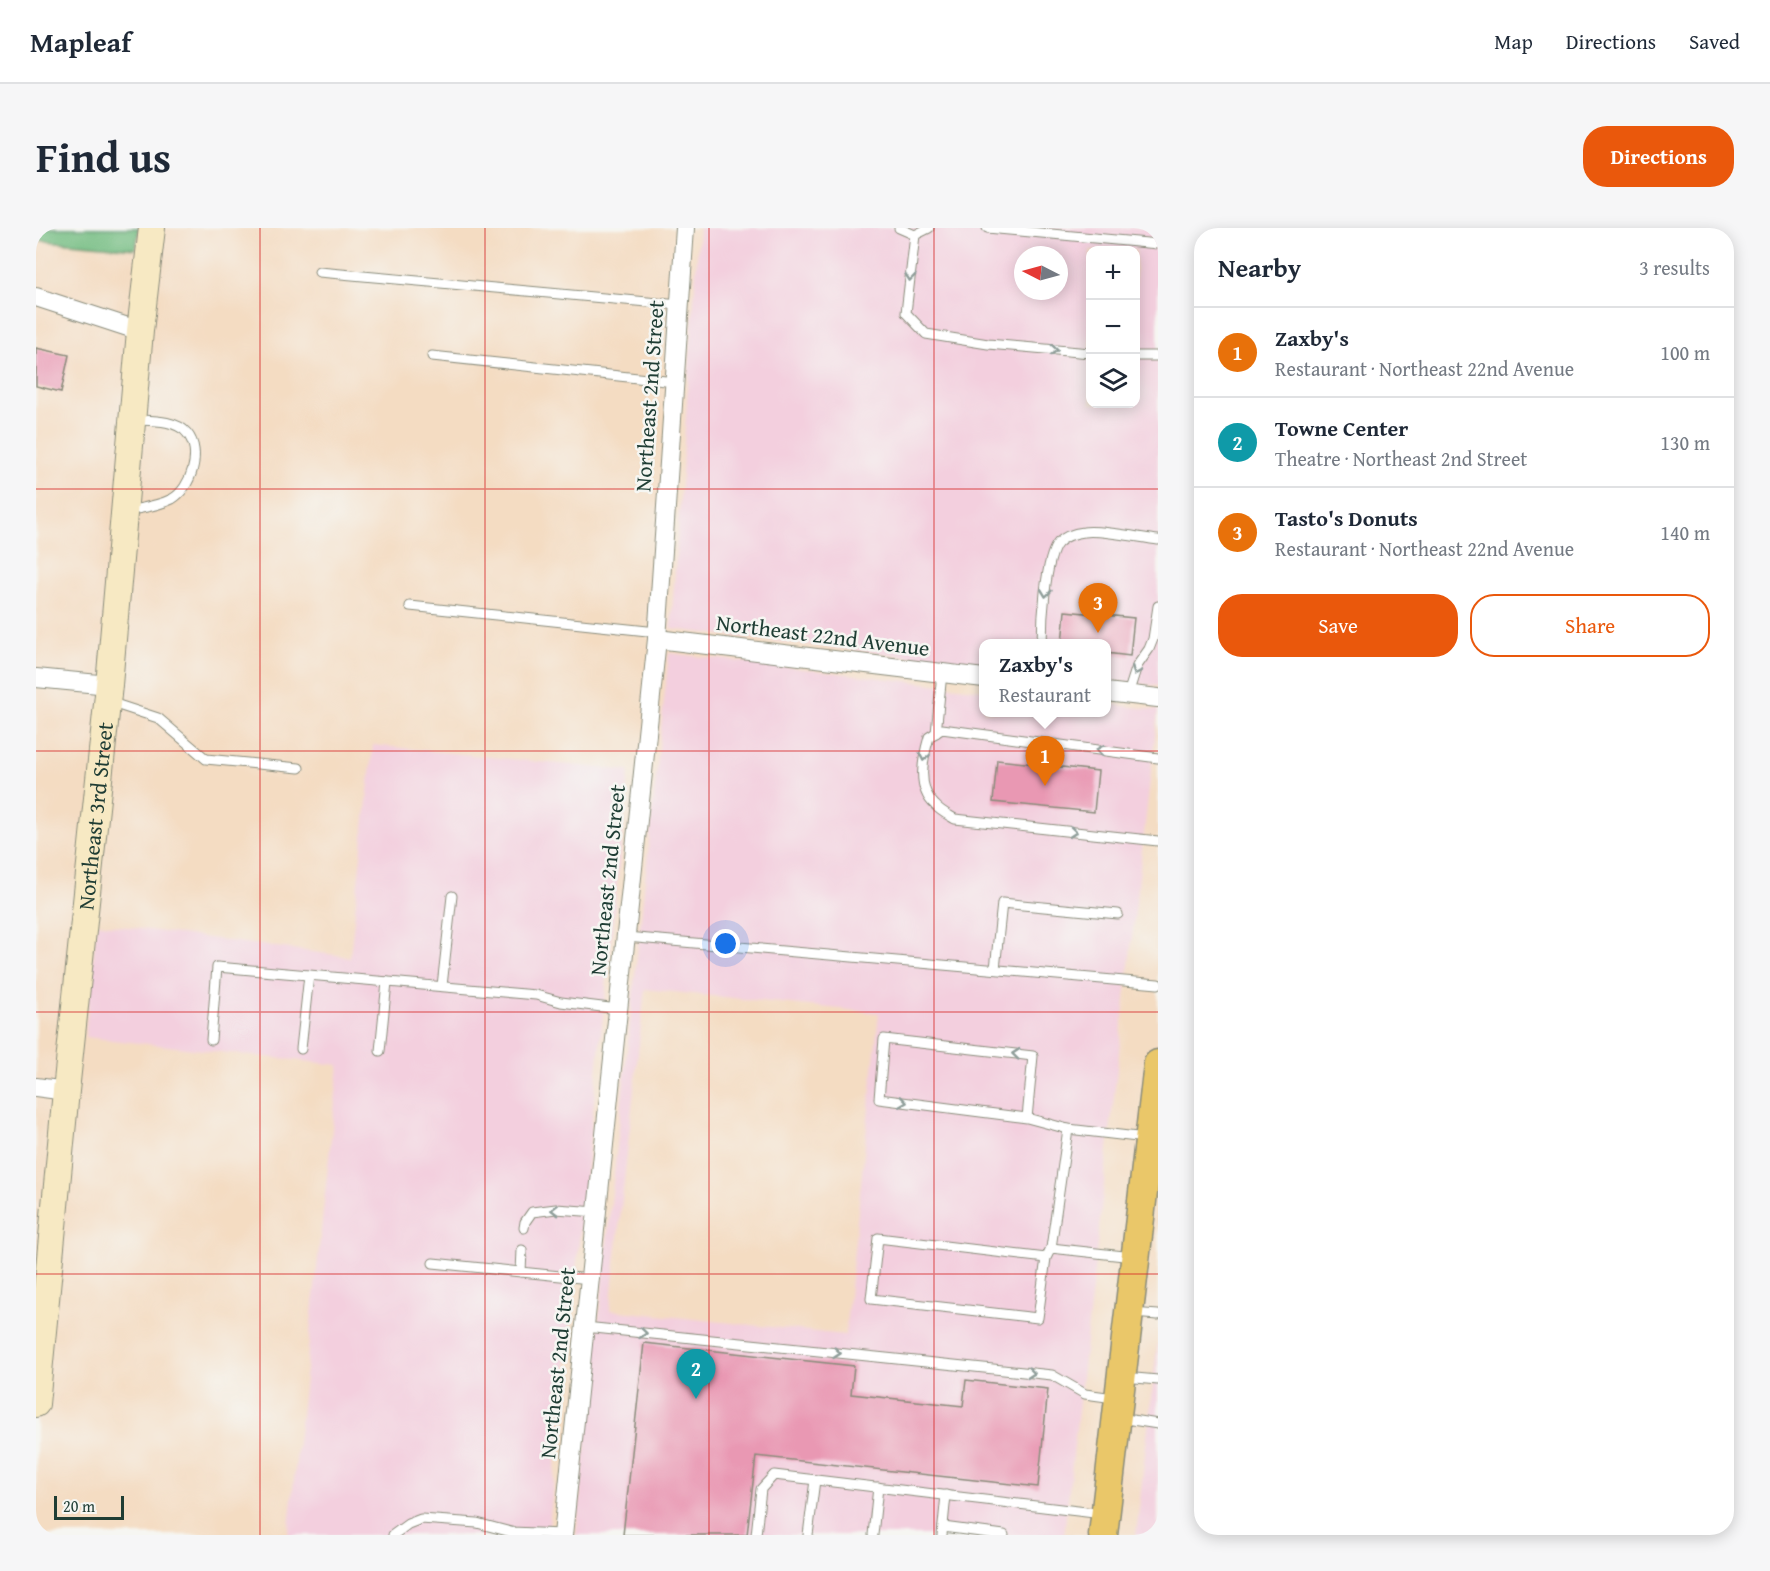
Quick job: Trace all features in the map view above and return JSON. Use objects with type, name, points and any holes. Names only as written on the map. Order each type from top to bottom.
[{"type":"main road","points":[[1104,1525],[1135,1258],[1146,1201],[1149,1138],[1156,1104],[1158,1064]]},
{"type":"street","name":"Northeast 3rd Street","points":[[36,1404],[108,693],[140,331],[152,228]]},
{"type":"street","name":"Northeast 2nd Street","points":[[563,1535],[657,636],[685,228]]},
{"type":"street","points":[[36,297],[140,331]]},
{"type":"street","name":"Northeast 22nd Avenue","points":[[657,636],[979,677]]},
{"type":"street","points":[[36,678],[108,693]]},
{"type":"street","points":[[1111,692],[1158,698]]},
{"type":"street","points":[[36,1087],[66,1091]]},
{"type":"lane","points":[[899,228],[915,235]]},
{"type":"lane","points":[[915,235],[929,228]]},
{"type":"lane","points":[[987,228],[1158,244]]},
{"type":"lane","points":[[915,235],[906,314],[926,334],[988,344],[1086,353]]},
{"type":"lane","points":[[319,272],[680,305]]},
{"type":"lane","points":[[432,356],[675,382]]},
{"type":"lane","points":[[1140,356],[1158,356]]},
{"type":"lane","points":[[124,512],[157,505],[173,498],[183,490],[193,468],[194,448],[187,433],[169,423],[132,420]]},
{"type":"lane","points":[[1042,639],[1046,589],[1057,544],[1067,536],[1086,531],[1158,540]]},
{"type":"lane","points":[[410,606],[657,636]]},
{"type":"lane","points":[[1128,694],[1137,666],[1153,639],[1158,606]]},
{"type":"lane","points":[[936,733],[942,673]]},
{"type":"lane","points":[[108,693],[158,718],[206,759],[299,768]]},
{"type":"lane","points":[[1158,758],[942,729],[929,737],[923,759],[925,787],[933,805],[955,819],[1158,842]]},
{"type":"lane","points":[[442,986],[452,896]]},
{"type":"lane","points":[[995,969],[1002,903],[1118,914]]},
{"type":"lane","points":[[626,937],[1158,984]]},
{"type":"lane","points":[[211,1040],[217,968],[537,994],[561,1002],[618,1009]]},
{"type":"lane","points":[[301,1049],[309,975]]},
{"type":"lane","points":[[380,1051],[387,982]]},
{"type":"lane","points":[[1027,1118],[1033,1056],[884,1039],[879,1099],[1027,1118],[1068,1130],[1149,1138]]},
{"type":"lane","points":[[1046,1258],[878,1238],[871,1299],[1038,1318],[1046,1258],[1054,1236],[1068,1130]]},
{"type":"lane","points":[[524,1228],[532,1212],[555,1209],[597,1212]]},
{"type":"lane","points":[[1051,1248],[1135,1258]]},
{"type":"lane","points":[[521,1272],[522,1250]]},
{"type":"lane","points":[[433,1263],[590,1279]]},
{"type":"lane","points":[[1129,1312],[1158,1315]]},
{"type":"lane","points":[[585,1327],[1052,1375],[1085,1394],[1119,1398],[1158,1424]]},
{"type":"lane","points":[[1119,1398],[1158,1380]]},
{"type":"lane","points":[[756,1535],[761,1489],[774,1475],[946,1495],[1104,1525]]},
{"type":"lane","points":[[808,1535],[815,1480]]},
{"type":"lane","points":[[873,1535],[878,1487]]},
{"type":"lane","points":[[946,1495],[942,1531],[1004,1535]]},
{"type":"lane","points":[[393,1535],[408,1524],[421,1519],[477,1523],[490,1531],[563,1535]]},
{"type":"shaded area","points":[[699,228],[1158,228],[1158,686],[1111,680],[1111,639],[979,639],[979,665],[671,629]]},
{"type":"shaded area","points":[[669,653],[979,690],[979,717],[1111,717],[1111,704],[1158,710],[1064,1535],[576,1535]],"holes":[[[645,989],[879,1013],[845,1335],[610,1310]]]},
{"type":"shaded area","points":[[373,745],[629,771],[548,1535],[288,1535],[339,1065],[85,1037],[97,923],[350,957]]},
{"type":"shaded area","points":[[1158,1338],[1158,1535],[1136,1535]]},
{"type":"green space","points":[[36,228],[139,228],[136,249],[36,240]]},
{"type":"building","points":[[36,348],[69,355],[61,392],[36,386]]},
{"type":"building","points":[[1065,611],[1134,618],[1130,656],[1111,654],[1111,639],[1062,639]]},
{"type":"building","points":[[997,760],[1098,771],[1094,812],[993,802]]},
{"type":"building","points":[[644,1343],[854,1366],[851,1394],[963,1406],[966,1380],[1048,1389],[1038,1487],[756,1456],[747,1535],[623,1535]]},
{"type":"place","name":"Tasto's Donuts","points":[[1098,633]]},
{"type":"place","name":"Zaxby's","points":[[1045,786]]},
{"type":"place","name":"Towne Center","points":[[696,1399]]}]
